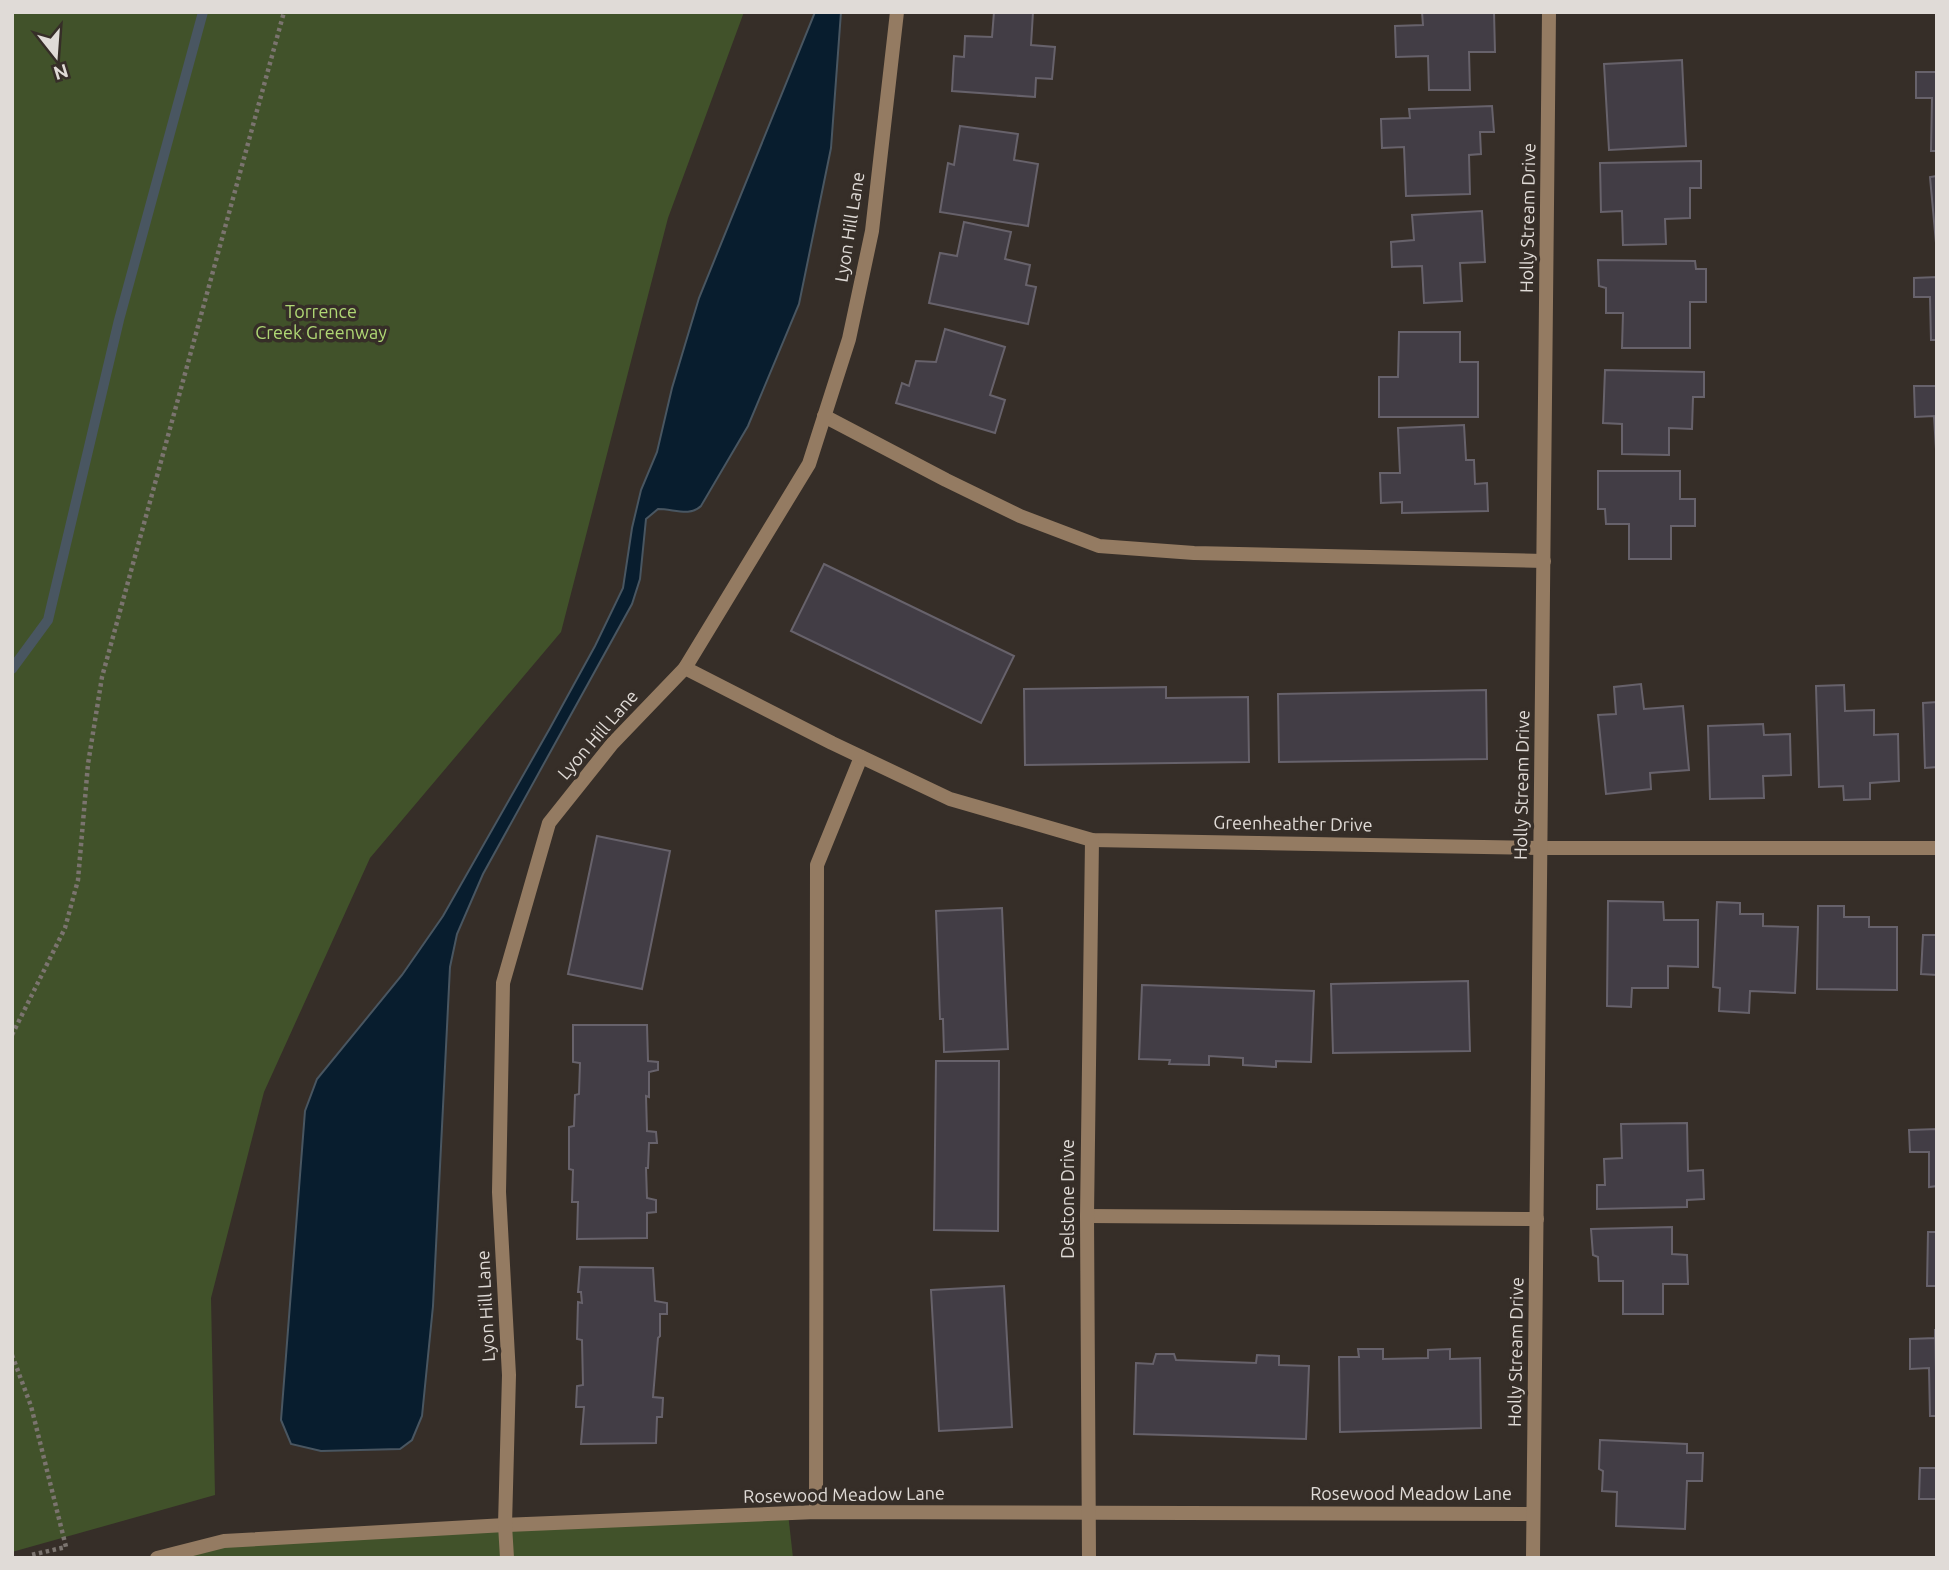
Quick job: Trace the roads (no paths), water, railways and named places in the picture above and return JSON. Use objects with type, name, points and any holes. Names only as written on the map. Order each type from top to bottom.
[{"type":"street","name":"Lyon Hill Lane","points":[[507,1558],[505,1525],[509,1375],[499,1192],[503,983],[549,823],[612,744],[685,668],[808,464],[849,339],[872,231],[897,12]]},
{"type":"street","name":"Holly Stream Drive","points":[[1534,1558],[1549,12]]},
{"type":"street","points":[[824,416],[1020,516],[1099,546],[1194,552],[1544,561]]},
{"type":"street","name":"Greenheather Drive","points":[[685,668],[950,799],[1093,840],[1541,848],[1937,848]]},
{"type":"street","points":[[816,1512],[817,865],[861,757]]},
{"type":"street","name":"Delstone Drive","points":[[1089,1558],[1087,1216],[1093,840]]},
{"type":"street","points":[[1087,1216],[1536,1219]]},
{"type":"street","name":"Rosewood Meadow Lane","points":[[157,1558],[224,1541],[505,1525],[816,1512],[1533,1514]]},
{"type":"water","points":[[815,12],[841,12],[831,148],[799,304],[748,426],[701,506],[687,512],[658,509],[646,519],[640,579],[632,604],[483,874],[457,934],[450,967],[433,1306],[422,1416],[412,1440],[400,1449],[321,1451],[291,1444],[281,1420],[305,1111],[317,1079],[402,975],[443,916],[595,646],[623,588],[641,490],[657,452],[672,388],[699,298]]},
{"type":"waterway","points":[[12,669],[48,620],[119,320],[203,12]]},
{"type":"park label","name":"Torrence Creek Greenway","points":[[321,322]]}]
